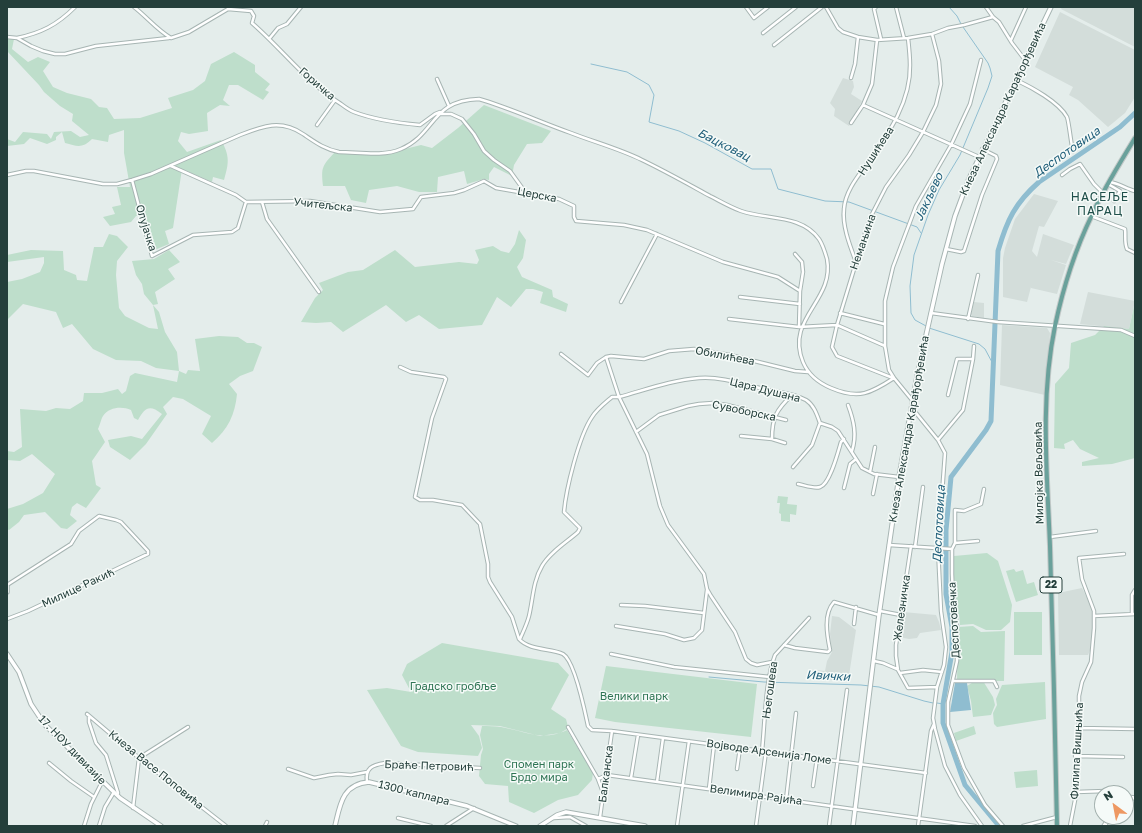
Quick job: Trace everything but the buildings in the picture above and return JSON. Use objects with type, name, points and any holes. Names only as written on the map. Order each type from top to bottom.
[{"type":"main road","name":"Милојка Вељовића","points":[[1057,826],[1046,448],[1048,374],[1055,326],[1071,268],[1091,216],[1103,192],[1135,138]]},
{"type":"street","name":"Горичка","points":[[7,37],[17,38],[33,35],[48,28],[68,14],[75,7]]},
{"type":"street","points":[[134,7],[146,16],[163,34],[171,38]]},
{"type":"street","points":[[269,39],[278,28],[287,24],[301,7]]},
{"type":"street","points":[[746,7],[754,18],[768,7]]},
{"type":"street","points":[[764,33],[796,7]]},
{"type":"street","points":[[774,45],[822,7]]},
{"type":"street","points":[[876,7],[874,9],[881,40]]},
{"type":"street","name":"Нушићева","points":[[856,262],[851,249],[846,226],[844,210],[845,202],[861,172],[883,142],[896,119],[907,93],[910,66],[906,38],[896,7]]},
{"type":"street","points":[[986,7],[992,17],[999,22],[1010,41],[1025,60]]},
{"type":"street","points":[[1010,41],[1026,7]]},
{"type":"street","name":"Кнеза Александра Карађорђевића","points":[[853,826],[899,476],[912,400],[945,249],[958,205],[978,157],[1051,7]]},
{"type":"street","name":"Горичка","points":[[17,38],[43,51],[55,54],[71,53],[96,46],[171,38],[189,32],[227,8],[251,11],[254,16],[252,23],[328,96],[353,112],[394,122],[420,125],[435,114],[440,113]]},
{"type":"street","points":[[828,8],[838,28],[843,32],[858,37],[877,40],[932,34],[948,28],[992,17]]},
{"type":"street","name":"Немањина","points":[[894,378],[837,356],[832,347],[836,325],[869,220],[886,186],[909,155],[923,132],[936,105],[941,84],[939,61],[932,34]]},
{"type":"street","points":[[851,78],[855,64],[858,37]]},
{"type":"street","points":[[851,123],[863,105],[872,84],[877,40]]},
{"type":"street","points":[[912,400],[889,370],[884,346],[885,301],[893,267],[909,224],[919,200],[951,145],[970,104],[981,60]]},
{"type":"street","points":[[437,79],[449,106]]},
{"type":"street","points":[[1016,80],[1042,94],[1057,106],[1066,117],[1073,151]]},
{"type":"street","points":[[7,175],[34,171],[103,184],[132,180],[247,132],[273,125],[286,125],[320,145],[332,150],[346,152],[389,152],[399,150],[414,142],[440,113],[449,106],[464,100],[479,99],[642,160],[740,210],[796,222],[810,229],[823,247],[828,265],[828,273],[822,292],[800,328]]},
{"type":"street","points":[[317,125],[334,100]]},
{"type":"street","points":[[863,105],[978,157]]},
{"type":"street","points":[[440,113],[453,114],[462,119],[474,134],[482,149],[494,160],[510,170],[524,192]]},
{"type":"street","points":[[945,249],[961,252],[964,251],[982,195],[997,159],[996,156],[982,149]]},
{"type":"street","points":[[1062,175],[1080,164],[1094,184],[1103,192]]},
{"type":"street","points":[[170,165],[236,195],[246,202]]},
{"type":"street","name":"Олујачка","points":[[132,180],[152,256],[193,234],[232,232],[238,228],[246,202]]},
{"type":"street","name":"Церска","points":[[454,193],[484,181],[496,188],[559,199],[574,206],[574,217],[576,221],[638,228],[657,234],[724,262],[778,277],[800,291]]},
{"type":"street","points":[[1109,183],[1118,182],[1135,191]]},
{"type":"street","points":[[1109,183],[1120,191],[1114,201]]},
{"type":"street","name":"Учитељска","points":[[246,202],[310,201],[380,212],[404,211],[413,209],[421,197],[454,193]]},
{"type":"street","points":[[262,202],[267,219],[319,292]]},
{"type":"street","points":[[1091,216],[1125,229],[1125,244],[1127,249],[1135,254]]},
{"type":"street","points":[[621,302],[657,234]]},
{"type":"street","points":[[795,254],[802,262],[803,272],[800,291],[800,328],[798,344],[800,354],[809,372],[824,385],[846,393],[864,394],[872,392],[894,378]]},
{"type":"street","points":[[968,319],[978,275]]},
{"type":"street","points":[[740,297],[800,304]]},
{"type":"street","points":[[840,313],[884,324]]},
{"type":"street","points":[[931,313],[990,322],[1121,330],[1135,336]]},
{"type":"street","points":[[729,319],[800,328],[836,325],[884,346]]},
{"type":"street","points":[[938,440],[963,410],[973,359],[974,346]]},
{"type":"street","name":"Обилићева","points":[[606,357],[611,356],[644,359],[669,351],[694,349],[730,355],[795,371],[809,372]]},
{"type":"street","points":[[561,354],[588,375],[597,363],[606,357],[619,397],[648,454],[660,506],[668,525],[704,574],[707,589],[702,630],[698,635],[684,640],[665,634],[616,626]]},
{"type":"street","points":[[948,395],[957,359],[973,359]]},
{"type":"street","points":[[400,367],[411,372],[444,377],[446,379],[432,418],[415,497],[420,500],[433,500],[462,505],[480,524],[488,564],[488,577],[512,617],[519,639]]},
{"type":"street","name":"Цара Душана","points":[[519,639],[529,618],[533,592],[538,575],[543,565],[549,557],[578,532],[580,528],[564,512],[568,490],[581,442],[592,417],[612,397],[619,397],[673,382],[700,377],[729,381],[792,395],[806,400],[814,409],[820,423]]},
{"type":"street","points":[[772,439],[774,417],[782,404],[792,395]]},
{"type":"street","name":"Сувоборска","points":[[636,432],[659,415],[699,404],[713,403],[727,405],[786,420]]},
{"type":"street","points":[[848,405],[855,427],[851,451]]},
{"type":"street","points":[[911,407],[938,440],[945,453],[942,484],[940,548],[941,611],[946,647],[942,672],[937,687],[933,714],[934,724],[945,766],[960,795],[982,826]]},
{"type":"street","points":[[793,467],[812,445],[820,423],[827,424],[836,429],[862,468],[877,474],[899,476]]},
{"type":"street","points":[[741,436],[772,439],[785,443]]},
{"type":"street","points":[[798,484],[818,488],[823,486],[830,474],[841,442],[844,439]]},
{"type":"street","points":[[870,472],[875,447]]},
{"type":"street","points":[[844,488],[850,464],[856,459]]},
{"type":"street","points":[[873,494],[877,474]]},
{"type":"street","points":[[915,547],[923,487]]},
{"type":"street","points":[[889,545],[951,549],[955,543],[955,510],[964,511],[981,504],[984,489]]},
{"type":"street","name":"Милице Ракић","points":[[7,586],[71,544],[79,531],[99,516],[121,522],[147,549],[148,554],[28,611],[7,619]]},
{"type":"street","points":[[1049,537],[1096,531]]},
{"type":"street","points":[[955,543],[978,541]]},
{"type":"street","name":"Железничка","points":[[899,671],[896,656],[896,645],[911,546]]},
{"type":"street","name":"Деспотовачка","points":[[951,549],[953,596],[957,626],[957,661],[948,702],[948,725],[964,768],[985,805],[1003,826]]},
{"type":"street","name":"Филипа Вишњића","points":[[1070,826],[1076,792],[1074,783],[1075,756],[1079,728],[1079,696],[1082,682],[1091,662],[1094,628],[1094,611],[1082,579],[1079,558],[1124,554]]},
{"type":"street","points":[[7,586],[7,592]]},
{"type":"street","points":[[707,589],[735,632],[746,658],[751,663],[757,665],[772,662]]},
{"type":"street","points":[[1094,616],[1134,614],[1132,595],[1135,590]]},
{"type":"street","points":[[784,645],[795,648],[828,652],[830,650],[826,632],[832,603],[834,602],[880,613],[900,615]]},
{"type":"street","points":[[621,605],[645,606],[704,613]]},
{"type":"street","points":[[854,624],[856,608]]},
{"type":"street","name":"Његошева","points":[[756,826],[761,796],[768,684],[772,662],[775,655],[809,618]]},
{"type":"street","name":"Војводе Арсенија Ломе","points":[[519,639],[533,647],[563,654],[568,659],[581,694],[588,726],[592,730],[612,731],[926,773]]},
{"type":"street","name":"17. НОУ дивизије","points":[[7,654],[19,672],[32,704],[40,718],[117,796],[161,826]]},
{"type":"street","points":[[611,654],[674,667],[769,678]]},
{"type":"street","points":[[874,661],[883,663],[899,671],[908,688],[937,687]]},
{"type":"street","name":"Деспотовачка","points":[[899,671],[923,670],[942,672]]},
{"type":"street","points":[[953,681],[994,681],[997,687]]},
{"type":"street","points":[[829,826],[847,690]]},
{"type":"street","points":[[786,800],[796,713]]},
{"type":"street","name":"Кнеза Васе Поповића","points":[[117,796],[118,793],[106,756],[96,743],[88,722],[88,716],[226,826]]},
{"type":"street","points":[[918,826],[931,731],[934,724]]},
{"type":"street","points":[[133,808],[139,758],[188,727]]},
{"type":"street","points":[[568,727],[598,778],[604,796]]},
{"type":"street","points":[[1079,728],[1135,729]]},
{"type":"street","name":"Балканска","points":[[600,818],[612,731]]},
{"type":"street","points":[[631,778],[638,735]]},
{"type":"street","points":[[657,782],[663,738]]},
{"type":"street","points":[[677,826],[688,741]]},
{"type":"street","points":[[709,789],[714,745]]},
{"type":"street","points":[[737,769],[740,748]]},
{"type":"street","points":[[1075,756],[1123,757]]},
{"type":"street","points":[[813,786],[817,758]]},
{"type":"street","points":[[49,763],[94,797]]},
{"type":"street","name":"Браће Петровић","points":[[367,772],[375,766],[388,763],[480,768]]},
{"type":"street","name":"1300 каплара","points":[[288,769],[314,778],[329,775],[351,775],[367,772]]},
{"type":"street","points":[[367,772],[367,782]]},
{"type":"street","points":[[598,778],[607,774]]},
{"type":"street","name":"Велимира Рајића","points":[[607,774],[919,818],[954,825],[975,826]]},
{"type":"street","points":[[84,826],[91,804],[102,782]]},
{"type":"street","name":"1300 каплара","points":[[335,826],[341,802],[346,793],[355,786],[367,782],[474,808],[516,826]]},
{"type":"street","points":[[1076,792],[1094,791]]},
{"type":"street","points":[[99,826],[105,808],[114,792]]},
{"type":"street","points":[[446,826],[474,808]]},
{"type":"street","points":[[540,826],[566,812],[645,826]]},
{"type":"street","points":[[551,819],[570,817],[586,826]]},
{"type":"street","points":[[1023,826],[1057,817]]},
{"type":"street","points":[[398,818],[431,826]]},
{"type":"street","points":[[265,826],[267,822]]},
{"type":"shaded area","points":[[1062,7],[1135,7],[1135,47],[1061,9]]},
{"type":"shaded area","points":[[1060,12],[1135,50],[1135,97],[1125,113],[1108,127],[1078,100],[1069,95],[1073,87],[1035,67]]},
{"type":"shaded area","points":[[843,78],[853,81],[854,87],[851,94],[862,101],[849,126],[834,116],[835,109],[830,103]]},
{"type":"shaded area","points":[[1034,194],[1058,201],[1044,227],[1039,226],[1032,251],[1037,257],[1043,234],[1074,245],[1066,264],[1051,260],[1066,265],[1057,294],[1031,287],[1027,302],[1003,297],[1003,258],[1015,219]]},
{"type":"shaded area","points":[[1088,292],[1135,301],[1129,329],[1080,324]]},
{"type":"shaded area","points":[[974,302],[984,303],[984,318],[972,316],[971,314]]},
{"type":"shaded area","points":[[1002,325],[1047,328],[1050,333],[1045,395],[1000,385]]},
{"type":"shaded area","points":[[1082,588],[1093,609],[1093,644],[1088,655],[1059,655],[1058,593]]},
{"type":"shaded area","points":[[903,612],[936,615],[941,630],[920,633],[917,638],[909,639],[899,637]]},
{"type":"shaded area","points":[[832,616],[839,617],[856,630],[848,682],[812,677],[813,670],[825,671],[827,661],[832,652],[830,634]]},
{"type":"green space","points":[[7,37],[14,39],[12,49],[28,62],[38,57],[50,62],[43,71],[53,87],[67,93],[91,99],[99,107],[107,108],[114,119],[140,118],[172,108],[168,98],[193,90],[205,81],[211,64],[234,52],[255,65],[255,72],[270,84],[265,90],[269,92],[263,100],[238,85],[229,85],[223,100],[230,106],[220,105],[207,113],[208,131],[189,134],[181,132],[178,141],[187,152],[221,140],[228,160],[226,174],[224,180],[213,177],[212,182],[182,169],[173,228],[165,231],[169,244],[152,251],[143,214],[136,216],[131,222],[110,226],[103,217],[115,214],[112,207],[121,205],[117,187],[130,187],[124,153],[124,130],[109,135],[108,142],[92,139],[79,146],[65,143],[62,132],[56,137],[56,140],[47,144],[30,138],[24,144],[7,146],[7,139],[15,142],[23,132],[47,134],[51,139],[54,132],[71,131],[80,137],[89,135],[72,121],[73,114],[60,106],[44,92],[7,51]]},
{"type":"green space","points":[[484,105],[551,131],[542,143],[527,144],[514,165],[512,176],[494,167],[489,174],[489,180],[484,179],[467,184],[464,171],[438,177],[437,192],[419,192],[397,186],[369,190],[366,203],[351,200],[345,186],[323,186],[323,167],[335,152],[389,153],[421,145],[432,148]]},
{"type":"green space","points":[[519,230],[526,240],[523,258],[517,267],[522,277],[552,290],[553,297],[568,304],[566,312],[540,303],[543,292],[533,289],[526,289],[511,307],[497,297],[482,325],[439,329],[419,315],[406,322],[386,305],[343,332],[331,322],[301,322],[315,298],[323,290],[319,283],[348,272],[363,270],[395,250],[415,267],[459,262],[477,264],[479,260],[475,250],[493,246],[501,251],[509,253],[515,244]]},
{"type":"green space","points":[[109,234],[117,236],[128,247],[117,261],[116,275],[119,308],[125,316],[149,328],[158,329],[153,305],[159,312],[165,332],[177,352],[179,371],[156,368],[141,361],[116,360],[93,349],[72,324],[63,328],[56,312],[23,304],[7,320],[7,282],[22,279],[40,272],[44,263],[44,257],[7,262],[7,255],[31,250],[63,251],[64,270],[76,275],[77,280],[87,281],[94,247],[103,247]]},
{"type":"green space","points":[[169,250],[180,262],[168,269],[175,279],[155,292],[158,304],[153,305],[144,294],[142,284],[136,275],[132,261],[154,259]]},
{"type":"green space","points":[[1135,302],[1135,458],[1112,464],[1082,466],[1082,462],[1099,458],[1080,449],[1073,440],[1064,444],[1065,449],[1054,448],[1055,384],[1069,368],[1071,343],[1095,335],[1104,326],[1129,329]]},
{"type":"green space","points":[[219,336],[238,337],[247,343],[254,343],[262,347],[253,371],[240,376],[229,384],[237,394],[234,409],[230,421],[218,438],[212,443],[202,434],[211,416],[183,399],[173,397],[163,407],[167,414],[146,444],[130,460],[110,447],[108,440],[131,436],[142,439],[162,414],[151,408],[145,410],[138,420],[134,418],[131,410],[124,408],[112,409],[103,416],[98,429],[105,442],[92,461],[96,485],[101,488],[86,508],[77,503],[72,507],[70,515],[77,521],[67,529],[61,528],[45,512],[24,515],[19,522],[9,530],[7,529],[7,509],[23,504],[43,493],[55,474],[32,454],[20,461],[7,460],[7,451],[14,452],[22,447],[20,409],[46,411],[56,408],[70,409],[83,401],[84,393],[102,393],[118,389],[122,394],[126,391],[130,376],[135,373],[177,382],[179,371],[186,374],[188,370],[200,371],[195,339]]},
{"type":"green space","points":[[778,496],[788,497],[787,504],[797,505],[796,515],[790,514],[790,522],[781,521],[781,514],[779,513],[780,503],[777,503]]},
{"type":"green space","points":[[987,553],[998,561],[1012,605],[1010,622],[1001,630],[986,630],[973,624],[960,625],[959,614],[957,613],[953,565],[954,556]]},
{"type":"green space","points":[[1014,569],[1016,572],[1023,570],[1027,584],[1034,582],[1038,595],[1016,602],[1006,571]]},
{"type":"green space","points":[[1014,612],[1042,612],[1042,655],[1014,655]]},
{"type":"green space","points":[[973,626],[981,632],[1005,631],[1004,681],[957,681],[958,627]]},
{"type":"green space","name":"Градско гробље","points":[[442,643],[558,663],[569,675],[551,709],[566,719],[567,729],[560,733],[540,736],[500,726],[471,725],[479,736],[482,748],[478,756],[418,752],[401,746],[367,690],[387,688],[411,692],[402,675],[407,664]]},
{"type":"green space","name":"Велики парк","points":[[606,666],[757,684],[751,737],[615,722],[595,718]]},
{"type":"green space","points":[[975,681],[983,681],[993,697],[995,705],[991,715],[973,717],[967,686]]},
{"type":"green space","points":[[1045,682],[1046,719],[997,727],[994,724],[993,713],[997,705],[996,699],[1002,685]]},
{"type":"green space","name":"Спомен парк Брдо мира","points":[[482,726],[501,727],[541,735],[550,735],[567,730],[593,773],[592,780],[578,795],[558,800],[534,813],[509,802],[508,786],[485,784],[479,776],[483,749],[480,735]]},
{"type":"green space","points":[[974,726],[976,734],[956,741],[954,733]]},
{"type":"green space","points":[[1037,770],[1038,786],[1016,788],[1014,772]]},
{"type":"water","points":[[955,683],[967,683],[971,710],[950,712]]},
{"type":"waterway","name":"Јакљево","points":[[949,7],[957,16],[961,24]]},
{"type":"waterway","name":"Јакљево","points":[[926,326],[915,320],[911,313],[910,286],[914,255],[928,215],[939,190],[960,155],[992,76],[988,63],[963,27]]},
{"type":"waterway","name":"Бацковац","points":[[591,64],[627,72],[649,85],[654,95],[649,122],[679,131],[705,143],[752,169],[771,169],[778,189],[825,201],[849,202],[917,227],[921,233]]},
{"type":"waterway","name":"Деспотовица","points":[[999,826],[965,785],[943,723],[943,704],[952,652],[952,627],[946,594],[946,530],[951,477],[991,421],[998,251],[1013,213],[1024,197],[1039,182],[1120,127],[1135,113]]},
{"type":"waterway","name":"Јакљево","points":[[929,328],[979,344],[985,349],[993,364]]},
{"type":"waterway","name":"Ивички","points":[[709,677],[764,682],[861,685],[879,687],[933,703]]},
{"type":"waterway","name":"Ивички","points":[[937,703],[943,704]]},
{"type":"district","name":"НАСЕЉЕ ПАРАЦ","points":[[1100,204]]}]
